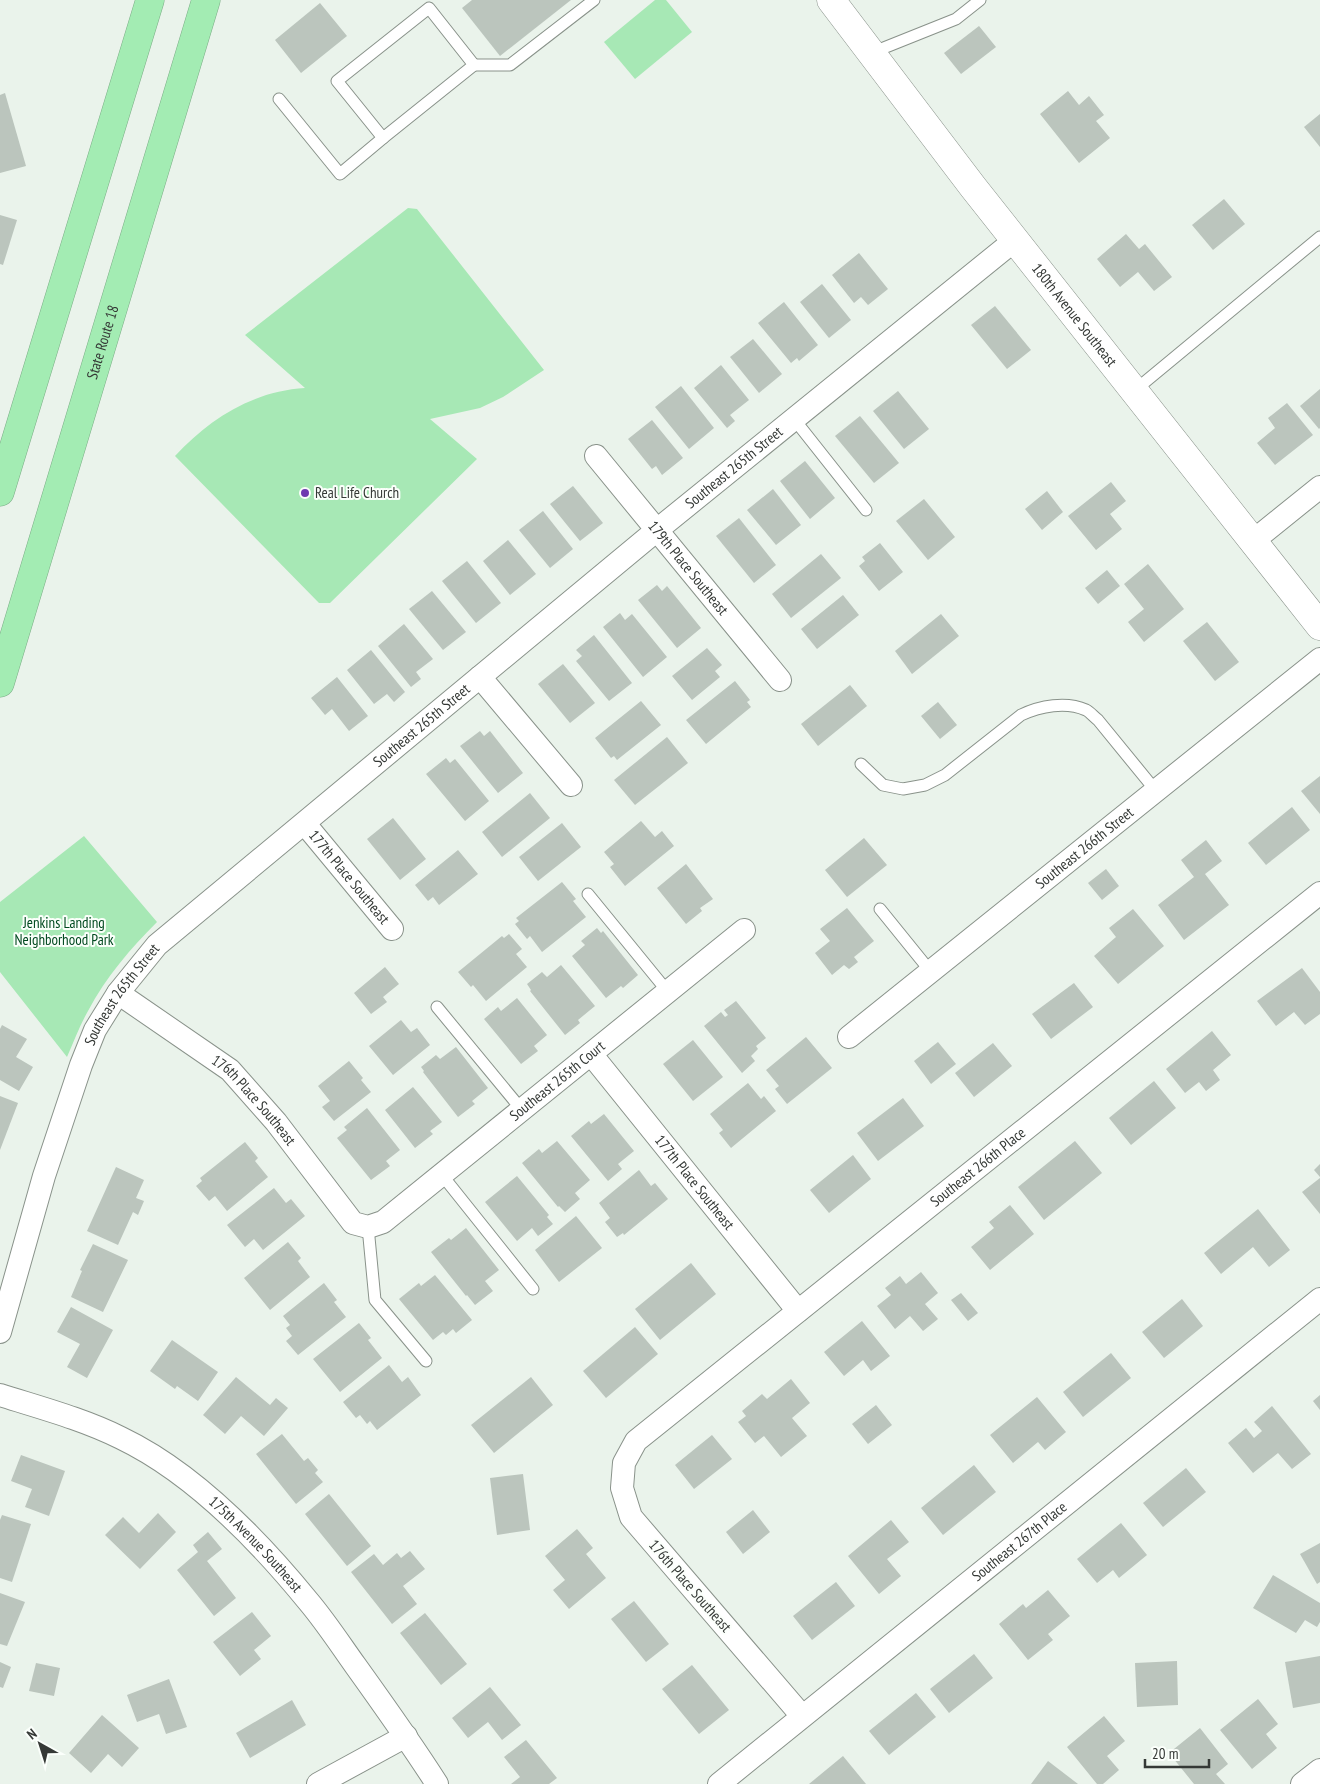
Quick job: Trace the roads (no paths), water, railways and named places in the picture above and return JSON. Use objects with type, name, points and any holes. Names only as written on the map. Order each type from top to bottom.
[{"type":"highway","points":[[0,492],[150,0]]},
{"type":"highway","name":"State Route 18","points":[[0,683],[206,0]]},
{"type":"street","name":"180th Avenue Southeast","points":[[831,0],[1015,240],[1320,626]]},
{"type":"street","name":"Southeast 265th Street","points":[[0,1332],[44,1176],[81,1065],[95,1030],[118,993],[157,945],[657,530],[1015,240]]},
{"type":"street","name":"179th Place Southeast","points":[[596,456],[780,680]]},
{"type":"street","points":[[1253,541],[1320,488]]},
{"type":"street","name":"Southeast 266th Street","points":[[849,1037],[1320,659]]},
{"type":"street","points":[[480,677],[571,785]]},
{"type":"street","name":"177th Place Southeast","points":[[305,824],[392,929]]},
{"type":"street","name":"Southeast 266th Place","points":[[636,1441],[1320,893]]},
{"type":"street","name":"Southeast 265th Court","points":[[368,1227],[384,1222],[744,930]]},
{"type":"street","name":"176th Place Southeast","points":[[118,993],[230,1070],[276,1122],[354,1223],[368,1227]]},
{"type":"street","name":"177th Place Southeast","points":[[591,1054],[798,1311]]},
{"type":"street","name":"Southeast 267th Place","points":[[719,1784],[1320,1299]]},
{"type":"street","name":"175th Avenue Southeast","points":[[0,1396],[77,1420],[122,1438],[161,1460],[190,1480],[257,1543],[309,1602],[406,1736],[436,1784]]},
{"type":"street","name":"176th Place Southeast","points":[[636,1441],[624,1463],[622,1488],[630,1517],[802,1716]]},
{"type":"street","points":[[318,1784],[406,1736]]},
{"type":"street","points":[[1302,1784],[1320,1770]]},
{"type":"lane","points":[[279,99],[340,174],[474,65],[510,65],[594,0]]},
{"type":"lane","points":[[871,53],[956,18],[980,0]]},
{"type":"lane","points":[[383,138],[337,81],[429,8],[474,65]]},
{"type":"lane","points":[[1134,391],[1320,237]]},
{"type":"lane","points":[[794,419],[866,510]]},
{"type":"lane","points":[[861,764],[883,785],[904,789],[926,785],[946,775],[1021,715],[1052,706],[1070,706],[1088,710],[1156,791]]},
{"type":"lane","points":[[588,894],[668,992]]},
{"type":"lane","points":[[880,909],[931,972]]},
{"type":"lane","points":[[438,1007],[522,1110]]},
{"type":"lane","points":[[442,1175],[534,1289]]},
{"type":"lane","points":[[368,1227],[375,1300],[426,1361]]},
{"type":"place","name":"Real Life Church","points":[[305,493]]},
{"type":"park label","name":"Jenkins Landing Neighborhood Park","points":[[64,932]]}]
